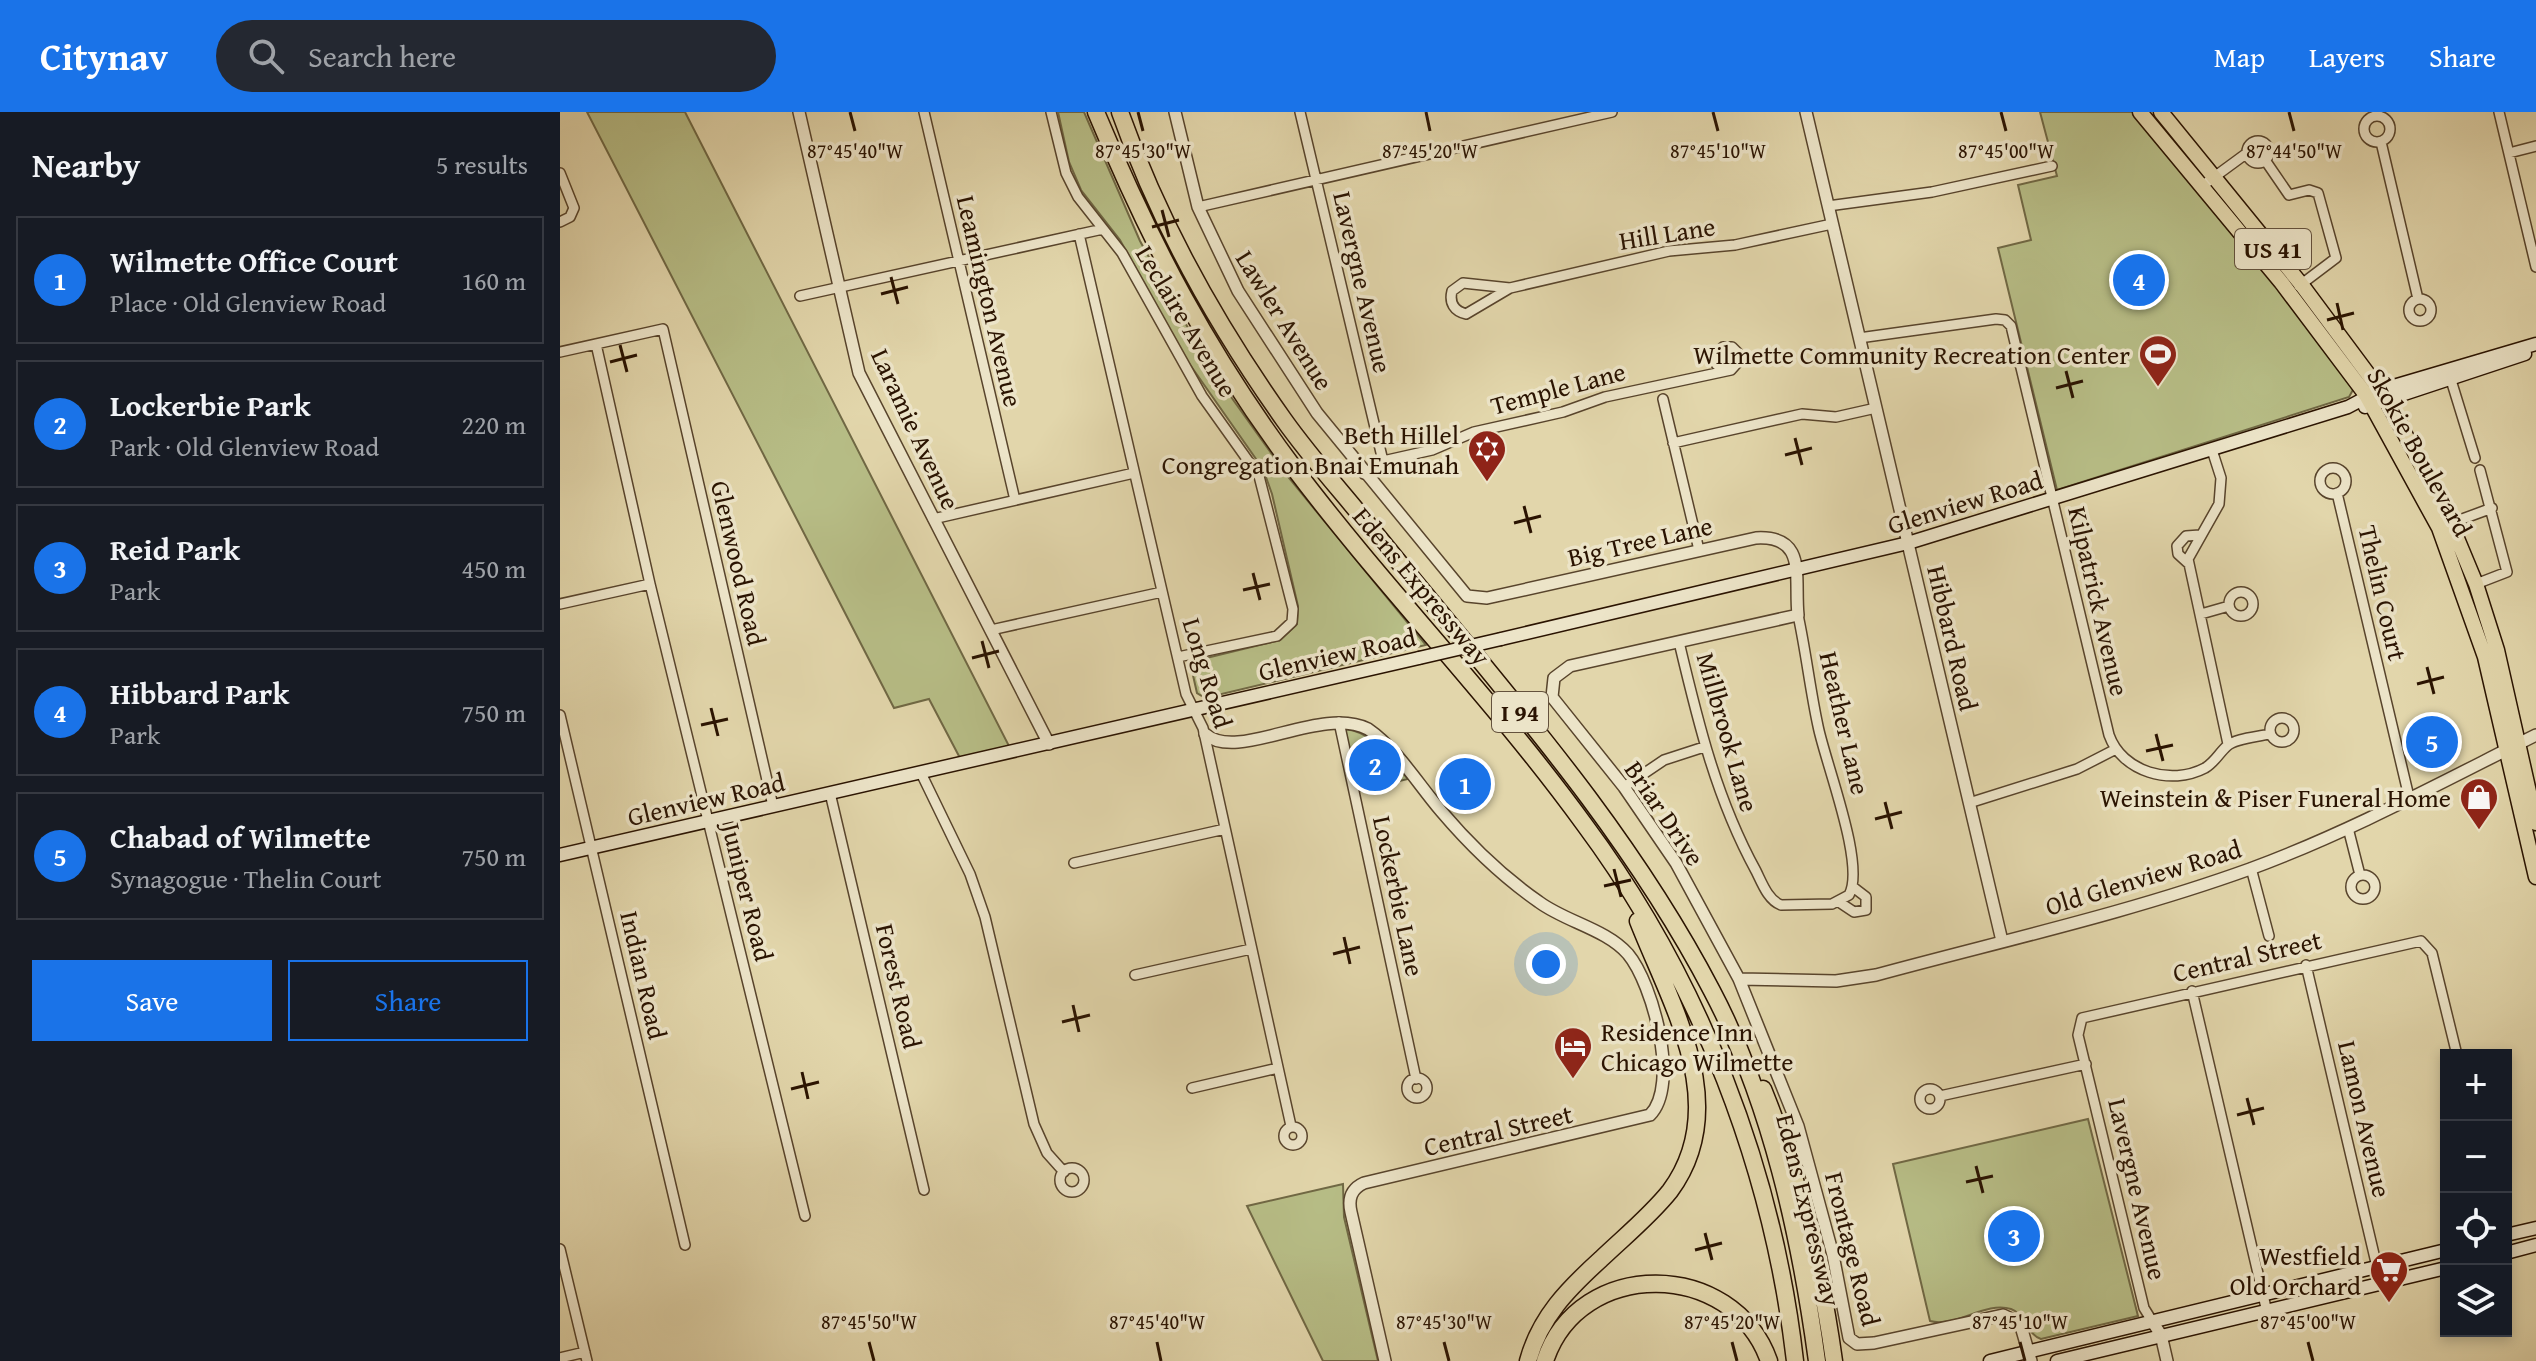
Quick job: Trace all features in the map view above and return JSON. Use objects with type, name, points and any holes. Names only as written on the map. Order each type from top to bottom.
[{"type":"highway","name":"Edens Expressway","points":[[1096,112],[1138,213],[1182,300],[1235,385],[1294,468],[1562,794],[1623,882],[1694,1007],[1734,1104],[1767,1211],[1795,1361]]},
{"type":"highway","name":"Edens Expressway","points":[[1120,112],[1164,213],[1203,289],[1285,422],[1593,803],[1646,878],[1714,993],[1759,1107],[1777,1165],[1799,1250],[1817,1361]]},
{"type":"highway","points":[[1528,1361],[1537,1333],[1557,1302],[1669,1192],[1686,1163],[1697,1124],[1697,1089],[1688,1046],[1623,882]]},
{"type":"highway","points":[[1714,993],[1748,1051],[1791,1158],[1813,1238],[1834,1361]]},
{"type":"highway","points":[[1545,1361],[1555,1337],[1592,1301],[1631,1284],[1660,1282],[1700,1290],[1728,1306],[1750,1326],[1769,1361]]},
{"type":"main road","name":"Skokie Boulevard","points":[[2140,112],[2295,289]]},
{"type":"main road","name":"Skokie Boulevard","points":[[2161,112],[2215,177],[2377,398],[2476,584],[2497,650],[2536,877]]},
{"type":"main road","name":"Glenview Road","points":[[560,855],[1795,572],[1908,543],[2377,398],[2536,344]]},
{"type":"main road","name":"Glenview Road","points":[[2377,398],[2451,380],[2536,351]]},
{"type":"main road","name":"Skokie Boulevard","points":[[2445,526],[2536,823]]},
{"type":"main road","points":[[2512,1234],[2536,1228]]},
{"type":"main road","points":[[2512,1251],[2536,1245]]},
{"type":"main road","points":[[1990,1361],[2030,1356],[2152,1321],[2440,1251]]},
{"type":"main road","points":[[2057,1361],[2440,1269]]},
{"type":"street","name":"Laramie Avenue","points":[[799,112],[859,373],[1049,744]]},
{"type":"street","name":"Leamington Avenue","points":[[924,112],[1015,500]]},
{"type":"street","name":"Leclaire Avenue","points":[[1051,112],[1066,173],[1078,197],[1122,253],[1202,396],[1259,476],[1293,609],[1292,622],[1277,636],[1178,657]]},
{"type":"street","name":"Lawler Avenue","points":[[1175,112],[1198,207],[1209,238],[1259,326],[1364,474],[1471,598]]},
{"type":"street","name":"Lavergne Avenue","points":[[1300,112],[1383,461]]},
{"type":"street","points":[[1198,207],[1612,112]]},
{"type":"street","name":"Hibbard Road","points":[[1806,112],[2002,941]]},
{"type":"street","points":[[2499,112],[2536,265]]},
{"type":"street","points":[[2374,114],[2390,126],[2390,134],[2381,142],[2369,140],[2365,133],[2367,121],[2374,114]]},
{"type":"street","points":[[2202,186],[2247,153],[2253,142],[2264,142],[2269,151],[2265,160]]},
{"type":"street","points":[[2381,142],[2418,299]]},
{"type":"street","points":[[2509,153],[2536,146]]},
{"type":"street","points":[[2247,153],[2254,162],[2265,160]]},
{"type":"street","points":[[2265,160],[2289,195],[2309,190],[2318,193],[2336,258],[2295,289]]},
{"type":"street","points":[[1828,206],[1932,192],[2052,166]]},
{"type":"street","points":[[560,173],[574,208],[570,217],[560,222]]},
{"type":"street","name":"Hill Lane","points":[[1510,288],[1463,283],[1452,291],[1451,301],[1455,310],[1466,314],[1510,288],[1669,251],[1735,245],[1832,224]]},
{"type":"street","points":[[800,296],[1103,229]]},
{"type":"street","name":"Long Road","points":[[1079,234],[1186,694],[1205,734],[1291,1126]]},
{"type":"street","name":"Kilpatrick Avenue","points":[[1859,338],[1996,319],[2008,323],[2109,735],[2116,749]]},
{"type":"street","name":"Glenwood Road","points":[[596,344],[663,329],[773,806]]},
{"type":"street","points":[[560,352],[596,344]]},
{"type":"street","name":"Juniper Road","points":[[596,344],[650,584],[805,1216]]},
{"type":"street","name":"Temple Lane","points":[[1364,474],[1383,461],[1605,397],[1723,370]]},
{"type":"street","points":[[2451,380],[2475,458]]},
{"type":"street","points":[[1663,399],[1699,550]]},
{"type":"street","points":[[1673,443],[1802,414],[1836,417],[1876,408]]},
{"type":"street","points":[[2212,450],[2221,478],[2221,495],[2189,553],[2189,564],[2228,744]]},
{"type":"street","points":[[2476,584],[2507,572],[2480,470]]},
{"type":"street","points":[[933,519],[1134,473]]},
{"type":"street","name":"Thelin Court","points":[[2337,493],[2409,797]]},
{"type":"street","points":[[2445,526],[2492,508]]},
{"type":"street","name":"Big Tree Lane","points":[[1471,598],[1487,598],[1756,538],[1779,539],[1796,558],[1795,572]]},
{"type":"street","points":[[1679,642],[1798,615],[1795,572]]},
{"type":"street","points":[[560,604],[650,584]]},
{"type":"street","points":[[991,630],[1162,592]]},
{"type":"street","points":[[2201,614],[2229,606]]},
{"type":"street","name":"Heather Lane","points":[[1798,615],[1819,730],[1848,838],[1851,891],[1866,897],[1866,910]]},
{"type":"street","name":"Briar Drive","points":[[1679,642],[1570,666],[1554,678],[1551,689],[1555,703],[1624,787],[1676,863],[1739,979]]},
{"type":"street","name":"Millbrook Lane","points":[[1679,642],[1704,747],[1732,827],[1772,899],[1788,906],[1839,902],[1854,912],[1866,910]]},
{"type":"street","name":"Indian Road","points":[[560,715],[685,1245]]},
{"type":"street","points":[[1205,734],[1219,742],[1237,742],[1339,722]]},
{"type":"street","name":"Lockerbie Lane","points":[[1339,722],[1416,1079]]},
{"type":"street","name":"Central Street","points":[[1339,722],[1360,725],[1374,733],[1454,825],[1537,901],[1564,919],[1613,942],[1628,954],[1645,984],[1658,1026],[1662,1076],[1654,1110],[1638,1121],[1364,1183],[1352,1193],[1351,1212],[1385,1361]]},
{"type":"street","points":[[1969,803],[2062,774],[2116,749],[2142,770],[2174,776],[2207,767],[2228,744],[2269,734]]},
{"type":"street","name":"Old Glenview Road","points":[[1739,979],[1846,980],[2145,903],[2251,868],[2348,828],[2536,735]]},
{"type":"street","points":[[1624,787],[1664,760],[1704,747]]},
{"type":"street","points":[[921,773],[970,874],[985,917],[1038,1135],[1064,1172]]},
{"type":"street","name":"Forest Road","points":[[830,793],[924,1190]]},
{"type":"street","points":[[2348,828],[2360,875]]},
{"type":"street","points":[[1074,863],[1225,829]]},
{"type":"street","points":[[2251,868],[2269,936]]},
{"type":"street","points":[[1839,902],[1851,891]]},
{"type":"street","name":"Central Street","points":[[2079,1024],[2089,1015],[2413,940],[2427,944],[2455,1049]]},
{"type":"street","points":[[1135,975],[1251,949]]},
{"type":"street","name":"Lamon Avenue","points":[[2306,965],[2381,1284]]},
{"type":"street","name":"Frontage Road","points":[[1739,979],[1798,1126],[1833,1255],[1849,1338],[1857,1344],[1874,1343],[2003,1315],[2020,1323],[2030,1356]]},
{"type":"street","points":[[2192,991],[2267,1312]]},
{"type":"street","name":"Lavergne Avenue","points":[[2079,1024],[2144,1308],[2161,1335],[2167,1361]]},
{"type":"street","points":[[1940,1096],[2086,1064]]},
{"type":"street","points":[[1192,1088],[1278,1068]]},
{"type":"street","points":[[560,1249],[586,1357],[560,1358]]},
{"type":"green space","points":[[587,112],[685,112],[1009,746],[960,758],[929,699],[894,708]]},
{"type":"green space","points":[[1058,112],[1084,112],[1140,241],[1209,366],[1289,478],[1426,645],[1205,698],[1197,693],[1190,662],[1280,640],[1297,624],[1298,606],[1272,494],[1263,469],[1186,359],[1120,240],[1081,190],[1069,162]]},
{"type":"green space","points":[[2040,112],[2133,112],[2299,312],[2354,388],[2349,397],[2057,490],[1998,248],[2031,240],[2018,185],[2057,176]]},
{"type":"green space","points":[[1345,729],[1373,741],[1408,779],[1358,791]]},
{"type":"green space","points":[[2088,1119],[2138,1316],[2041,1339],[2011,1309],[1991,1308],[1950,1321],[1930,1321],[1893,1164]]},
{"type":"green space","points":[[1343,1184],[1344,1217],[1378,1361],[1323,1361],[1247,1206]]},
{"type":"place","name":"Hibbard Park","points":[[2139,280]]},
{"type":"place","name":"Wilmette Community Recreation Center","points":[[2158,388]]},
{"type":"place","name":"Beth Hillel Congregation Bnai Emunah","points":[[1487,483]]},
{"type":"place","name":"Chabad of Wilmette","points":[[2432,742]]},
{"type":"place","name":"Lockerbie Park","points":[[1375,765]]},
{"type":"place","name":"Wilmette Office Court","points":[[1465,784]]},
{"type":"place","name":"Weinstein & Piser Funeral Home","points":[[2479,831]]},
{"type":"place","name":"Residence Inn Chicago Wilmette","points":[[1573,1080]]},
{"type":"place","name":"Reid Park","points":[[2014,1236]]},
{"type":"place","name":"Westfield Old Orchard","points":[[2389,1304]]}]
